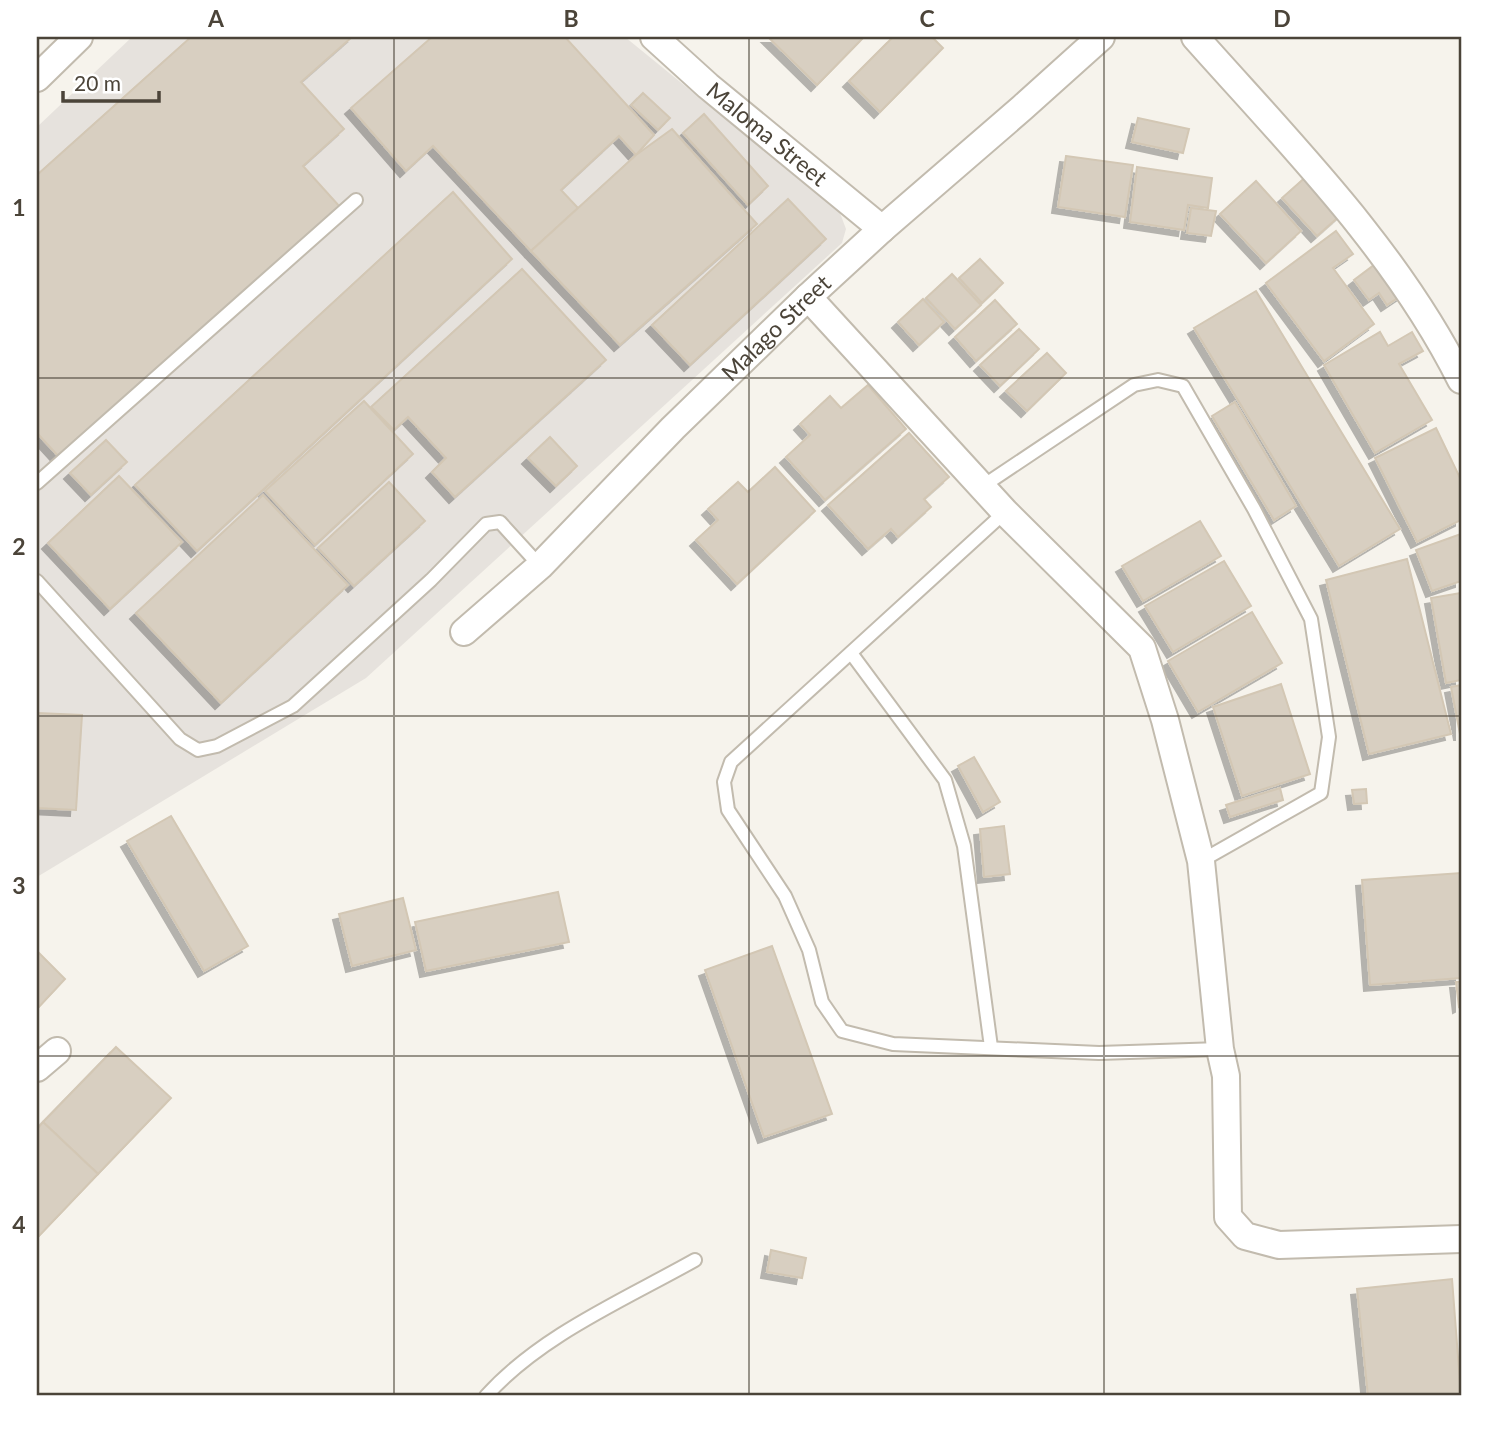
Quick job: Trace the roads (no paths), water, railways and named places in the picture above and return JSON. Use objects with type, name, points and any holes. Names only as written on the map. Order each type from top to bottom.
[{"type":"street","points":[[37,78],[79,37]]},
{"type":"street","name":"Maloma Street","points":[[654,37],[708,86],[882,229]]},
{"type":"street","name":"Malago Street","points":[[464,632],[540,566],[673,428],[808,297],[1101,37]]},
{"type":"street","points":[[1195,37],[1359,222],[1444,346],[1461,380]]},
{"type":"street","points":[[808,297],[1005,512],[1142,648],[1165,720],[1201,861],[1220,1049],[1226,1076],[1228,1217],[1245,1236],[1279,1245],[1461,1239]]},
{"type":"street","points":[[37,1068],[57,1051]]},
{"type":"lane","points":[[37,483],[356,200]]},
{"type":"lane","points":[[983,486],[1134,385],[1158,380],[1183,386],[1254,509],[1311,619],[1329,737],[1321,793],[1201,861]]},
{"type":"lane","points":[[1005,512],[731,762],[724,782],[728,810],[785,896],[809,950],[822,1002],[842,1031],[893,1044],[1098,1053],[1220,1049]]},
{"type":"lane","points":[[37,580],[180,738],[198,750],[217,746],[293,705],[431,580],[486,524],[500,522],[540,566]]},
{"type":"lane","points":[[851,653],[945,780],[964,846],[991,1047]]},
{"type":"lane","points":[[486,1396],[499,1381],[557,1337],[695,1260]]}]
